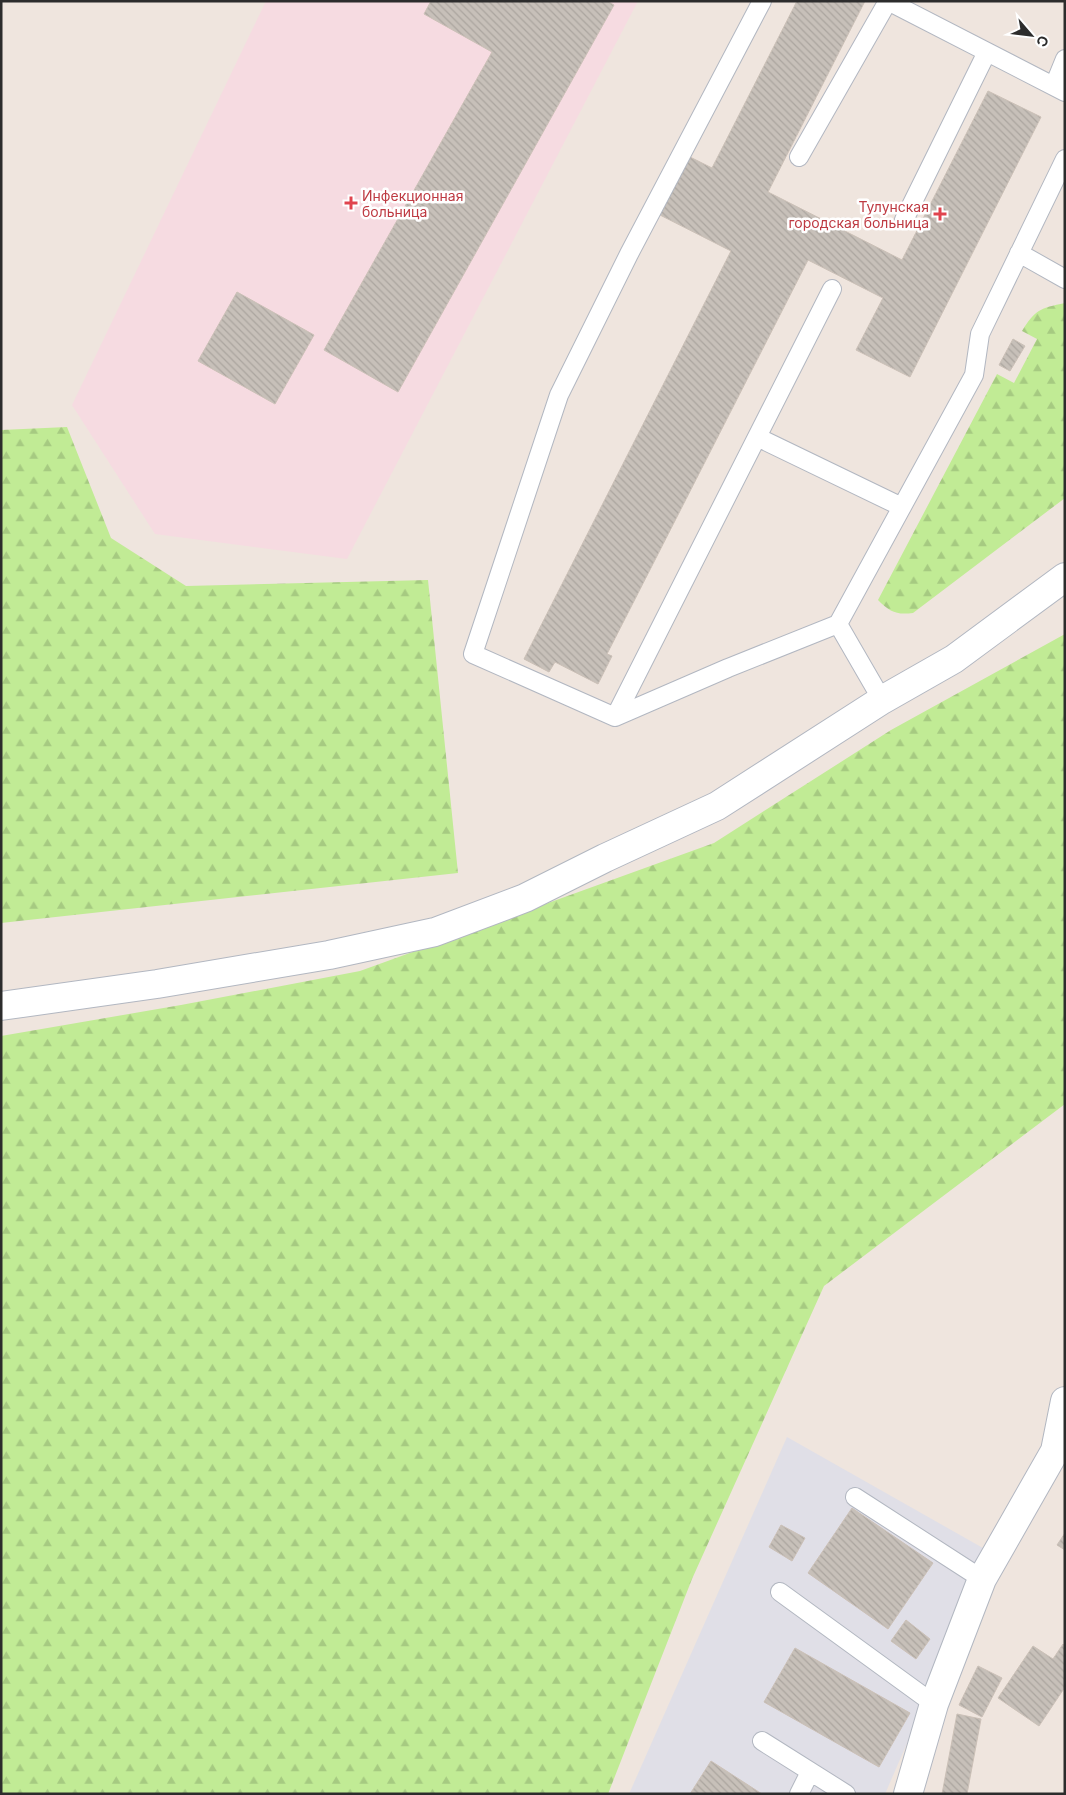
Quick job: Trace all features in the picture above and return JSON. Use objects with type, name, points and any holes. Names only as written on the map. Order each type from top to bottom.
[{"type":"street","points":[[1,1006],[157,984],[328,955],[435,932],[525,898],[605,858],[717,806],[882,700],[954,659],[1065,577]]},
{"type":"street","points":[[908,1794],[934,1704],[982,1579],[1060,1455],[1065,1401]]},
{"type":"lane","points":[[762,1],[628,254],[559,396],[473,654],[615,717],[728,668],[838,624],[974,376],[980,334],[1065,159]]},
{"type":"lane","points":[[799,158],[888,1],[1060,89],[1065,59]]},
{"type":"lane","points":[[904,220],[987,52]]},
{"type":"lane","points":[[1019,253],[1065,280]]},
{"type":"lane","points":[[615,717],[832,289]]},
{"type":"lane","points":[[757,437],[902,508]]},
{"type":"lane","points":[[838,624],[882,700]]},
{"type":"lane","points":[[855,1496],[982,1579]]},
{"type":"lane","points":[[780,1592],[934,1704]]},
{"type":"lane","points":[[762,1741],[846,1794]]},
{"type":"lane","points":[[800,1794],[810,1772]]},
{"type":"shaded area","name":"Инфекционная больница","points":[[266,1],[638,1],[347,559],[155,534],[72,405]]},
{"type":"shaded area","points":[[787,1437],[990,1552],[885,1794],[629,1794]]},
{"type":"green space","points":[[1065,303],[1065,498],[913,613],[902,614],[890,610],[878,600],[997,374],[1014,383],[1037,339],[1022,331],[1031,318],[1039,311]]},
{"type":"green space","points":[[67,427],[111,538],[186,586],[428,580],[458,873],[1,923],[1,430]]},
{"type":"green space","points":[[1065,634],[1065,1104],[824,1286],[692,1579],[608,1794],[1,1794],[1,1036],[181,1005],[360,971],[714,843],[891,730]]},
{"type":"building","points":[[431,1],[607,1],[614,5],[398,392],[324,350],[492,52],[424,14]]},
{"type":"building","points":[[797,1],[865,1],[768,192],[902,260],[988,91],[1041,117],[910,377],[856,350],[883,298],[808,260],[607,654],[612,656],[598,684],[555,662],[549,672],[524,659],[731,251],[660,215],[690,157],[712,168]]},
{"type":"building","points":[[237,292],[314,335],[275,404],[198,361]]},
{"type":"building","points":[[1013,339],[1025,346],[1010,371],[999,365]]},
{"type":"building","points":[[852,1508],[933,1563],[888,1629],[808,1573]]},
{"type":"building","points":[[781,1525],[805,1538],[792,1561],[769,1547]]},
{"type":"building","points":[[1065,1533],[1065,1550],[1057,1545]]},
{"type":"building","points":[[906,1620],[930,1639],[916,1659],[891,1641]]},
{"type":"building","points":[[1063,1644],[1065,1646],[1065,1687],[1039,1726],[998,1698],[1033,1646],[1053,1659]]},
{"type":"building","points":[[795,1648],[910,1713],[879,1767],[764,1702]]},
{"type":"building","points":[[978,1666],[1002,1678],[982,1717],[959,1705]]},
{"type":"building","points":[[957,1714],[981,1719],[967,1794],[942,1794]]},
{"type":"building","points":[[711,1761],[762,1794],[690,1794]]},
{"type":"place","name":"Инфекционная больница","points":[[351,203]]},
{"type":"place","name":"Тулунская городская больница","points":[[940,214]]}]
